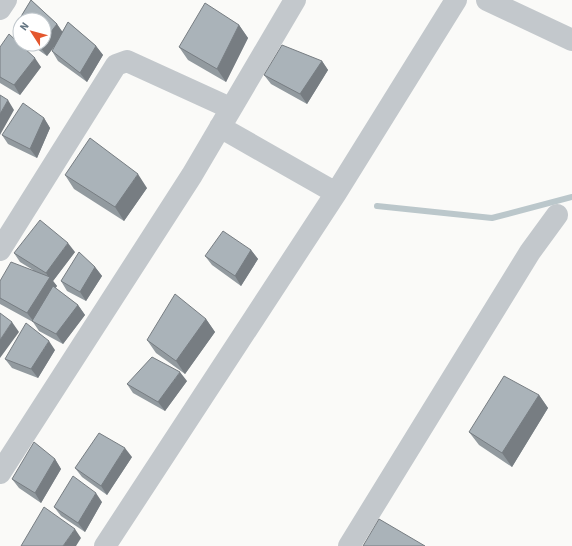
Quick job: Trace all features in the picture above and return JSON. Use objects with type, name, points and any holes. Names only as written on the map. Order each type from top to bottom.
[{"type":"street","points":[[0,9],[6,0]]},
{"type":"street","points":[[0,473],[188,181],[295,0]]},
{"type":"street","points":[[105,546],[336,193],[456,0]]},
{"type":"street","points":[[487,0],[572,40]]},
{"type":"street","points":[[0,250],[116,65],[127,61],[225,117],[336,193]]},
{"type":"street","points":[[349,546],[530,252],[557,215]]},
{"type":"building","points":[[31,0],[44,12],[24,12]]},
{"type":"building","points":[[205,3],[239,25],[217,69],[179,47]]},
{"type":"building","points":[[52,19],[57,24],[52,31]]},
{"type":"building","points":[[68,22],[96,46],[80,73],[52,51]]},
{"type":"building","points":[[9,34],[12,37],[12,52],[28,52],[35,58],[14,85],[0,77],[0,47]]},
{"type":"building","points":[[282,45],[322,61],[300,94],[264,75]]},
{"type":"building","points":[[0,95],[8,100],[0,114]]},
{"type":"building","points":[[23,103],[44,118],[30,149],[2,135]]},
{"type":"building","points":[[90,138],[138,174],[115,207],[65,175]]},
{"type":"building","points":[[40,220],[68,243],[46,273],[14,253]]},
{"type":"building","points":[[223,231],[251,250],[235,276],[205,256]]},
{"type":"building","points":[[79,252],[95,267],[80,292],[61,281]]},
{"type":"building","points":[[11,262],[50,277],[27,313],[0,298],[0,281]]},
{"type":"building","points":[[53,286],[78,305],[56,334],[32,321]]},
{"type":"building","points":[[175,294],[206,319],[176,361],[147,340]]},
{"type":"building","points":[[0,313],[12,322],[0,340]]},
{"type":"building","points":[[26,323],[49,341],[31,369],[5,359]]},
{"type":"building","points":[[152,357],[180,372],[158,402],[127,384]]},
{"type":"building","points":[[504,376],[539,395],[502,453],[469,432]]},
{"type":"building","points":[[99,433],[125,448],[101,486],[75,468]]},
{"type":"building","points":[[34,442],[55,459],[35,493],[12,479]]},
{"type":"building","points":[[73,476],[96,493],[78,523],[54,507]]},
{"type":"building","points":[[44,507],[75,529],[63,546],[21,546]]},
{"type":"building","points":[[379,519],[425,546],[363,546]]},
{"type":"waterway","points":[[377,206],[492,218],[572,197]]}]
